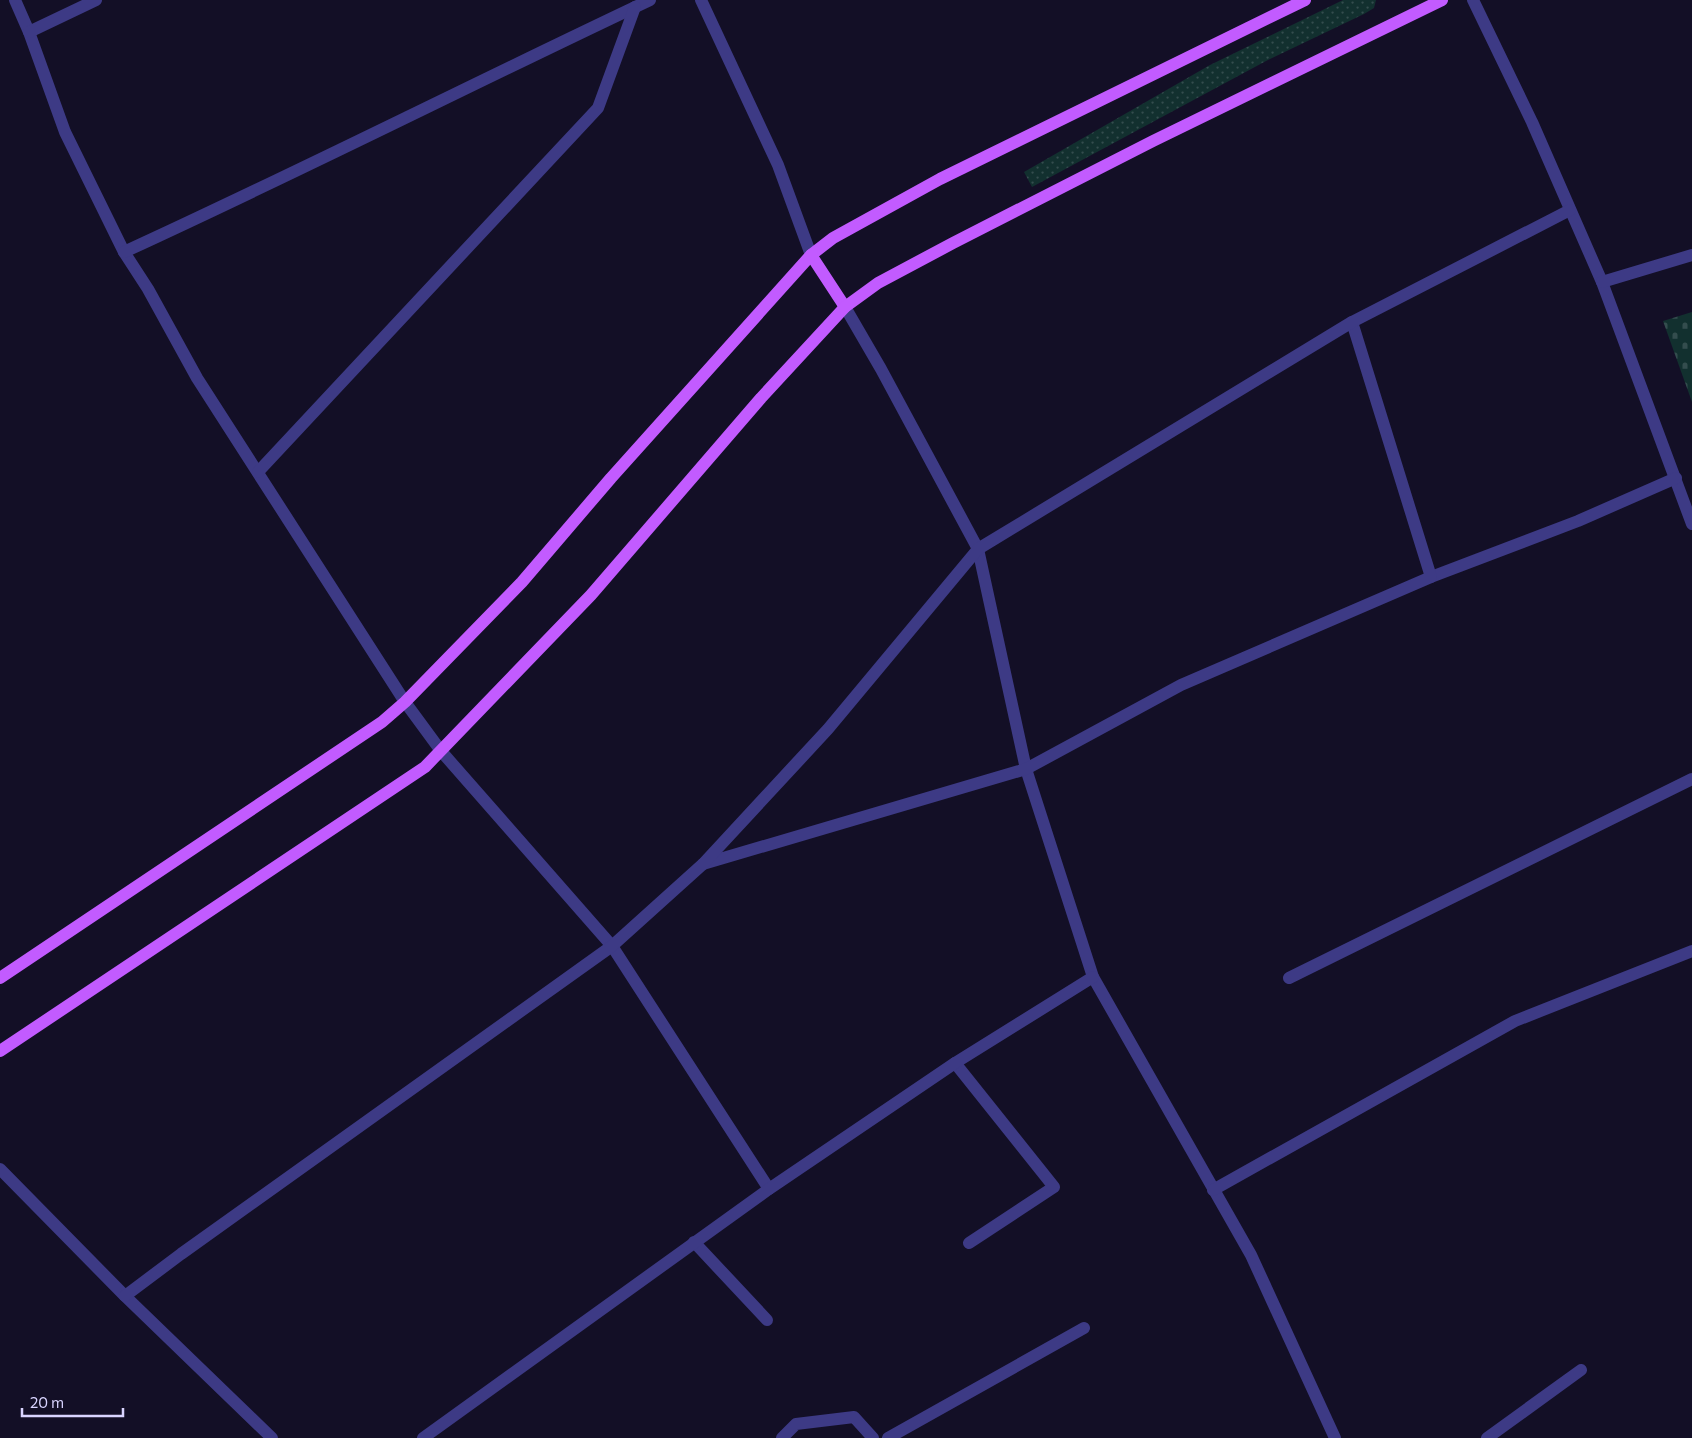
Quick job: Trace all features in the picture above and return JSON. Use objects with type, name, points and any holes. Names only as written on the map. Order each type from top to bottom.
[{"type":"main road","points":[[0,978],[382,722],[405,702],[522,582],[611,478],[811,255],[833,238],[940,179],[1304,0]]},
{"type":"main road","points":[[0,1051],[425,767],[591,595],[761,398],[845,307],[878,283],[953,243],[1162,136],[1442,0]]},
{"type":"main road","points":[[811,255],[845,307]]},
{"type":"street","points":[[15,0],[29,32],[65,132],[124,252],[148,289],[196,378],[405,702],[441,751],[612,946],[769,1189]]},
{"type":"street","points":[[29,32],[96,0]]},
{"type":"street","points":[[124,252],[243,197],[451,94],[650,0]]},
{"type":"street","points":[[701,0],[778,165],[811,255]]},
{"type":"street","points":[[1473,0],[1532,122],[1602,282],[1692,524]]},
{"type":"street","points":[[258,472],[598,108],[635,7]]},
{"type":"street","points":[[125,1296],[612,946],[702,864],[828,729],[978,549],[1352,322],[1570,210]]},
{"type":"street","points":[[1602,282],[1692,255]]},
{"type":"street","points":[[845,307],[881,369],[978,549],[1026,769],[1093,977],[1250,1255],[1335,1438]]},
{"type":"street","points":[[1352,322],[1431,577]]},
{"type":"street","points":[[702,864],[1026,769],[1181,685],[1431,577],[1578,521],[1676,478]]},
{"type":"street","points":[[1289,978],[1692,779]]},
{"type":"street","points":[[1213,1190],[1515,1021],[1692,951]]},
{"type":"street","points":[[423,1438],[769,1189],[955,1063],[1093,977]]},
{"type":"street","points":[[955,1063],[1054,1187],[969,1243]]},
{"type":"street","points":[[0,1169],[125,1296],[272,1438]]},
{"type":"street","points":[[694,1242],[767,1320]]},
{"type":"street","points":[[888,1438],[1084,1328]]},
{"type":"street","points":[[1488,1438],[1581,1370]]},
{"type":"street","points":[[782,1438],[796,1424],[854,1417],[873,1438]]},
{"type":"green space","points":[[1343,0],[1376,0],[1374,8],[1364,14],[1266,61],[1032,187],[1024,172],[1210,65]]},
{"type":"green space","points":[[1692,312],[1692,402],[1663,321]]}]
